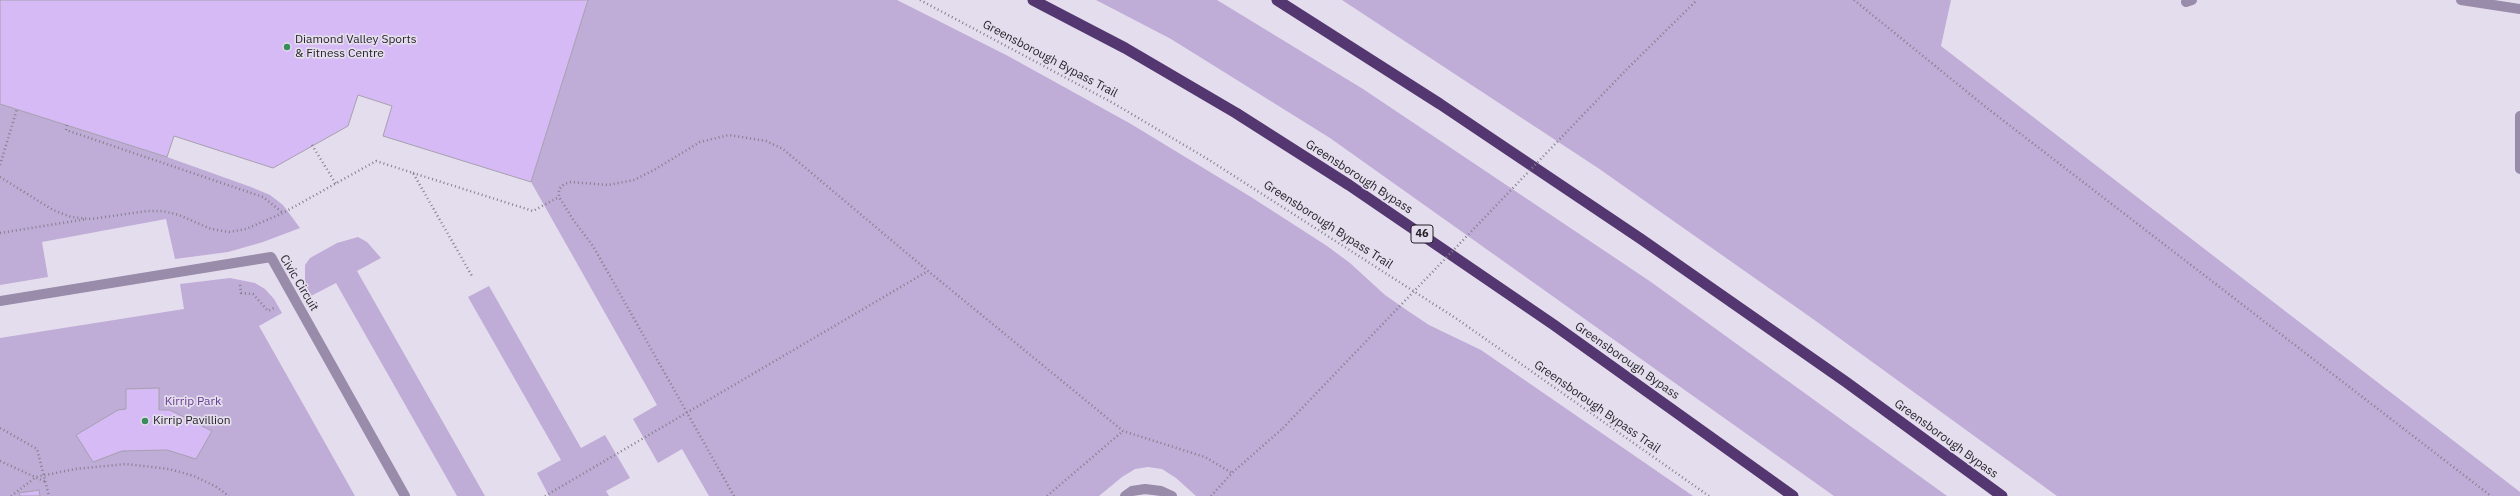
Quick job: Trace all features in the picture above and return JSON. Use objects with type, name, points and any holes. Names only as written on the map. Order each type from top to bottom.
[{"type":"highway","name":"Greensborough Bypass","points":[[1033,0],[1125,48],[1236,113],[1349,185],[1542,316],[1793,496]]},
{"type":"highway","name":"Greensborough Bypass","points":[[1277,0],[1440,104],[1641,239],[1846,382],[2002,496]]},
{"type":"street","points":[[2461,0],[2520,9]]},
{"type":"street","points":[[2520,116],[2520,169]]},
{"type":"street","name":"Civic Circuit","points":[[0,301],[271,257],[406,496]]},
{"type":"street","points":[[1126,496],[1132,491],[1145,489],[1161,491],[1172,496]]},
{"type":"path","name":"Greensborough Bypass Trail","points":[[920,0],[1113,102],[1206,158],[1457,319],[1709,496]]},
{"type":"path","points":[[1211,496],[1232,473],[1283,428],[1626,70],[1696,0]]},
{"type":"path","points":[[1854,0],[1987,108],[2491,496]]},
{"type":"path","points":[[0,165],[17,109]]},
{"type":"path","points":[[67,125],[66,130],[263,197],[283,213]]},
{"type":"path","points":[[734,496],[593,246],[574,222],[559,197],[559,189],[564,184],[571,182],[608,185],[630,181],[654,170],[690,146],[709,138],[728,135],[748,136],[766,141],[783,149],[928,272],[1124,430],[1205,456],[1232,473]]},
{"type":"path","points":[[312,146],[336,184]]},
{"type":"path","points":[[0,233],[147,211],[163,211],[179,215],[211,229],[229,232],[246,229],[283,213],[376,161],[533,211],[559,197]]},
{"type":"path","points":[[413,174],[472,276]]},
{"type":"path","points":[[0,177],[53,210],[71,217],[91,219]]},
{"type":"path","points":[[545,496],[928,272]]},
{"type":"path","points":[[0,428],[35,446],[40,455],[49,496]]},
{"type":"path","points":[[1047,496],[1124,430]]},
{"type":"path","points":[[0,461],[46,482]]},
{"type":"path","points":[[11,496],[36,477],[44,475],[100,466],[148,466],[194,476],[215,486],[229,496]]},
{"type":"green space","points":[[588,0],[897,0],[1008,56],[1131,124],[1251,197],[1327,246],[1350,263],[1385,295],[1408,311],[1429,325],[1481,350],[1693,496],[1196,496],[1176,478],[1162,469],[1148,467],[1135,469],[1122,477],[1099,496],[709,496],[682,449],[658,463],[633,419],[657,405],[531,182]]},
{"type":"green space","points":[[1096,0],[1217,0],[1363,89],[1651,282],[1947,496],[1834,496],[1330,138],[1171,39]]},
{"type":"green space","points":[[1342,0],[1951,0],[1941,46],[2520,492],[2520,496],[2057,496],[1813,319],[1598,168]]},
{"type":"green space","points":[[0,104],[167,157],[251,187],[270,195],[283,205],[300,228],[263,242],[228,252],[175,259],[166,219],[42,242],[48,277],[0,285]]},
{"type":"green space","points":[[358,237],[367,242],[381,258],[357,271],[485,496],[457,496],[336,283],[311,296],[305,283],[305,265],[310,258],[337,243]]},
{"type":"green space","name":"Kirrip Park","points":[[230,278],[255,283],[265,289],[274,299],[282,313],[259,326],[355,496],[0,496],[0,338],[184,309],[180,284]]},
{"type":"green space","points":[[489,286],[581,448],[605,435],[630,478],[606,491],[609,496],[549,496],[537,473],[561,460],[468,297]]},
{"type":"building","name":"Diamond Valley Sports & Fitness Centre","points":[[0,0],[588,0],[531,182],[383,136],[392,106],[358,95],[348,126],[273,168],[174,136],[167,157],[0,104]]},
{"type":"building","name":"Kirrip Pavillion","points":[[159,388],[159,410],[170,410],[212,431],[196,459],[167,450],[122,451],[93,462],[76,435],[118,410],[126,409],[126,389]]},
{"type":"building","points":[[39,490],[40,496],[20,496],[19,493]]},
{"type":"place","name":"Diamond Valley Sports & Fitness Centre","points":[[287,47]]},
{"type":"place","name":"Kirrip Pavillion","points":[[145,421]]}]
